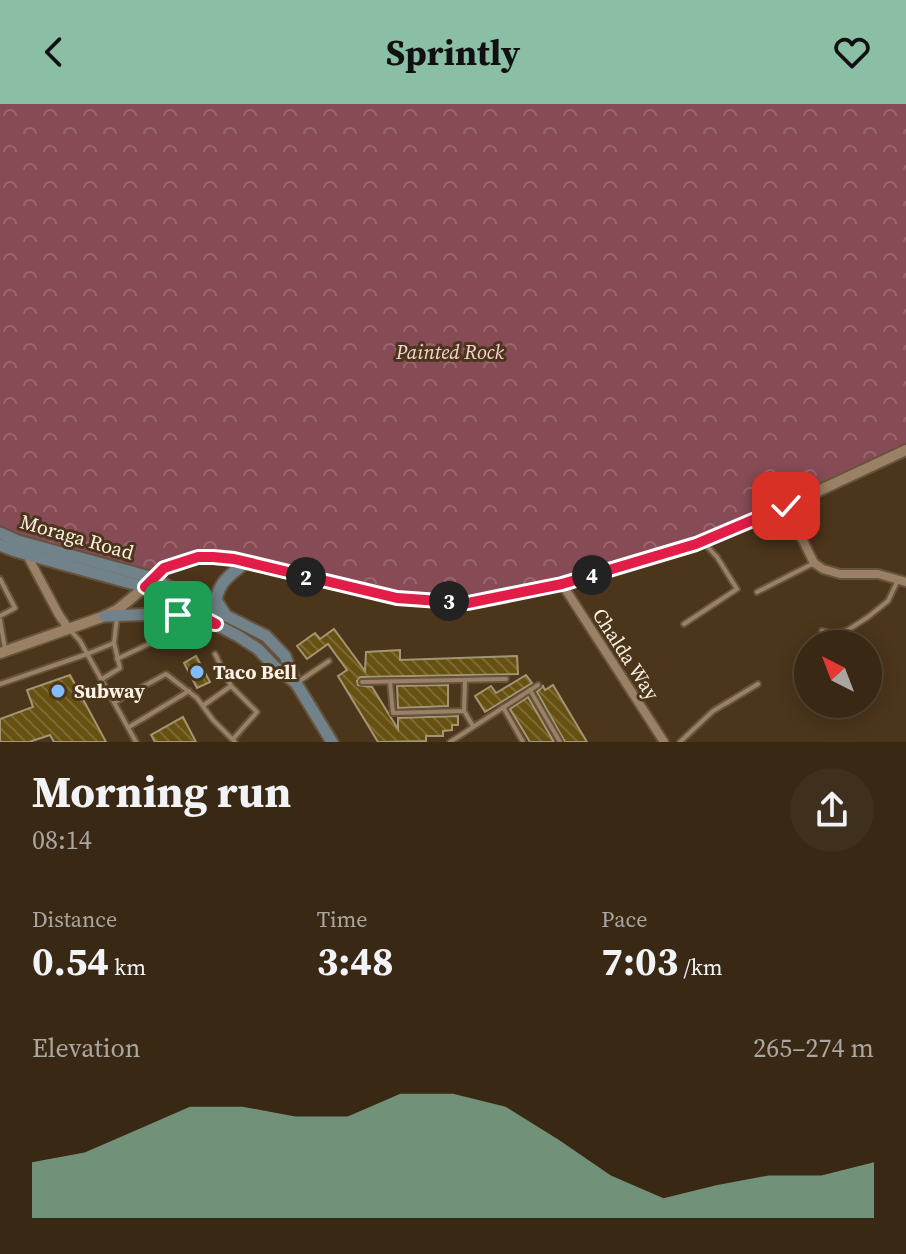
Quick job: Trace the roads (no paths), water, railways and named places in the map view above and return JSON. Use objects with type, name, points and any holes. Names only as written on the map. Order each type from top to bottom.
[{"type":"main road","name":"Moraga Road","points":[[0,533],[149,583],[226,615],[266,636],[285,656],[296,683],[332,742]]},
{"type":"main road","name":"Moraga Road","points":[[0,545],[27,555],[149,583],[258,649],[296,683]]},
{"type":"main road","points":[[226,615],[216,600],[218,588],[246,562]]},
{"type":"main road","points":[[111,616],[182,617],[216,624]]},
{"type":"street","points":[[3,652],[111,616],[164,568],[198,557],[234,559],[397,598],[468,603],[562,584],[703,542],[906,450]]},
{"type":"street","points":[[786,506],[814,563],[823,569],[840,574],[878,574],[902,581]]},
{"type":"street","points":[[27,555],[68,628]]},
{"type":"street","name":"Chalda Way","points":[[562,584],[664,742]]},
{"type":"lane","points":[[684,624],[737,589],[717,557],[703,542]]},
{"type":"lane","points":[[757,592],[814,563]]},
{"type":"lane","points":[[0,579],[15,608],[0,618],[3,652]]},
{"type":"lane","points":[[848,630],[888,601],[902,581]]},
{"type":"lane","points":[[102,679],[120,668],[111,616]]},
{"type":"lane","points":[[117,659],[172,633],[182,617]]},
{"type":"lane","points":[[68,628],[80,641],[136,742]]},
{"type":"lane","points":[[0,684],[114,643]]},
{"type":"lane","points":[[115,702],[166,674],[197,698],[234,741],[257,712],[231,686],[215,654]]},
{"type":"lane","points":[[296,683],[329,661]]},
{"type":"lane","points":[[362,682],[506,679]]},
{"type":"lane","points":[[465,680],[464,711],[474,726]]},
{"type":"lane","points":[[390,682],[393,713],[464,711]]},
{"type":"lane","points":[[680,742],[713,711],[758,684]]},
{"type":"lane","points":[[450,742],[538,685]]},
{"type":"lane","points":[[203,706],[231,686]]},
{"type":"lane","points":[[530,690],[560,742]]},
{"type":"lane","points":[[128,727],[189,691]]},
{"type":"lane","points":[[503,707],[523,742]]},
{"type":"place","name":"Taco Bell","points":[[197,672]]},
{"type":"place","name":"Subway","points":[[58,691]]},
{"type":"park label","name":"Painted Rock","points":[[450,352]]}]
